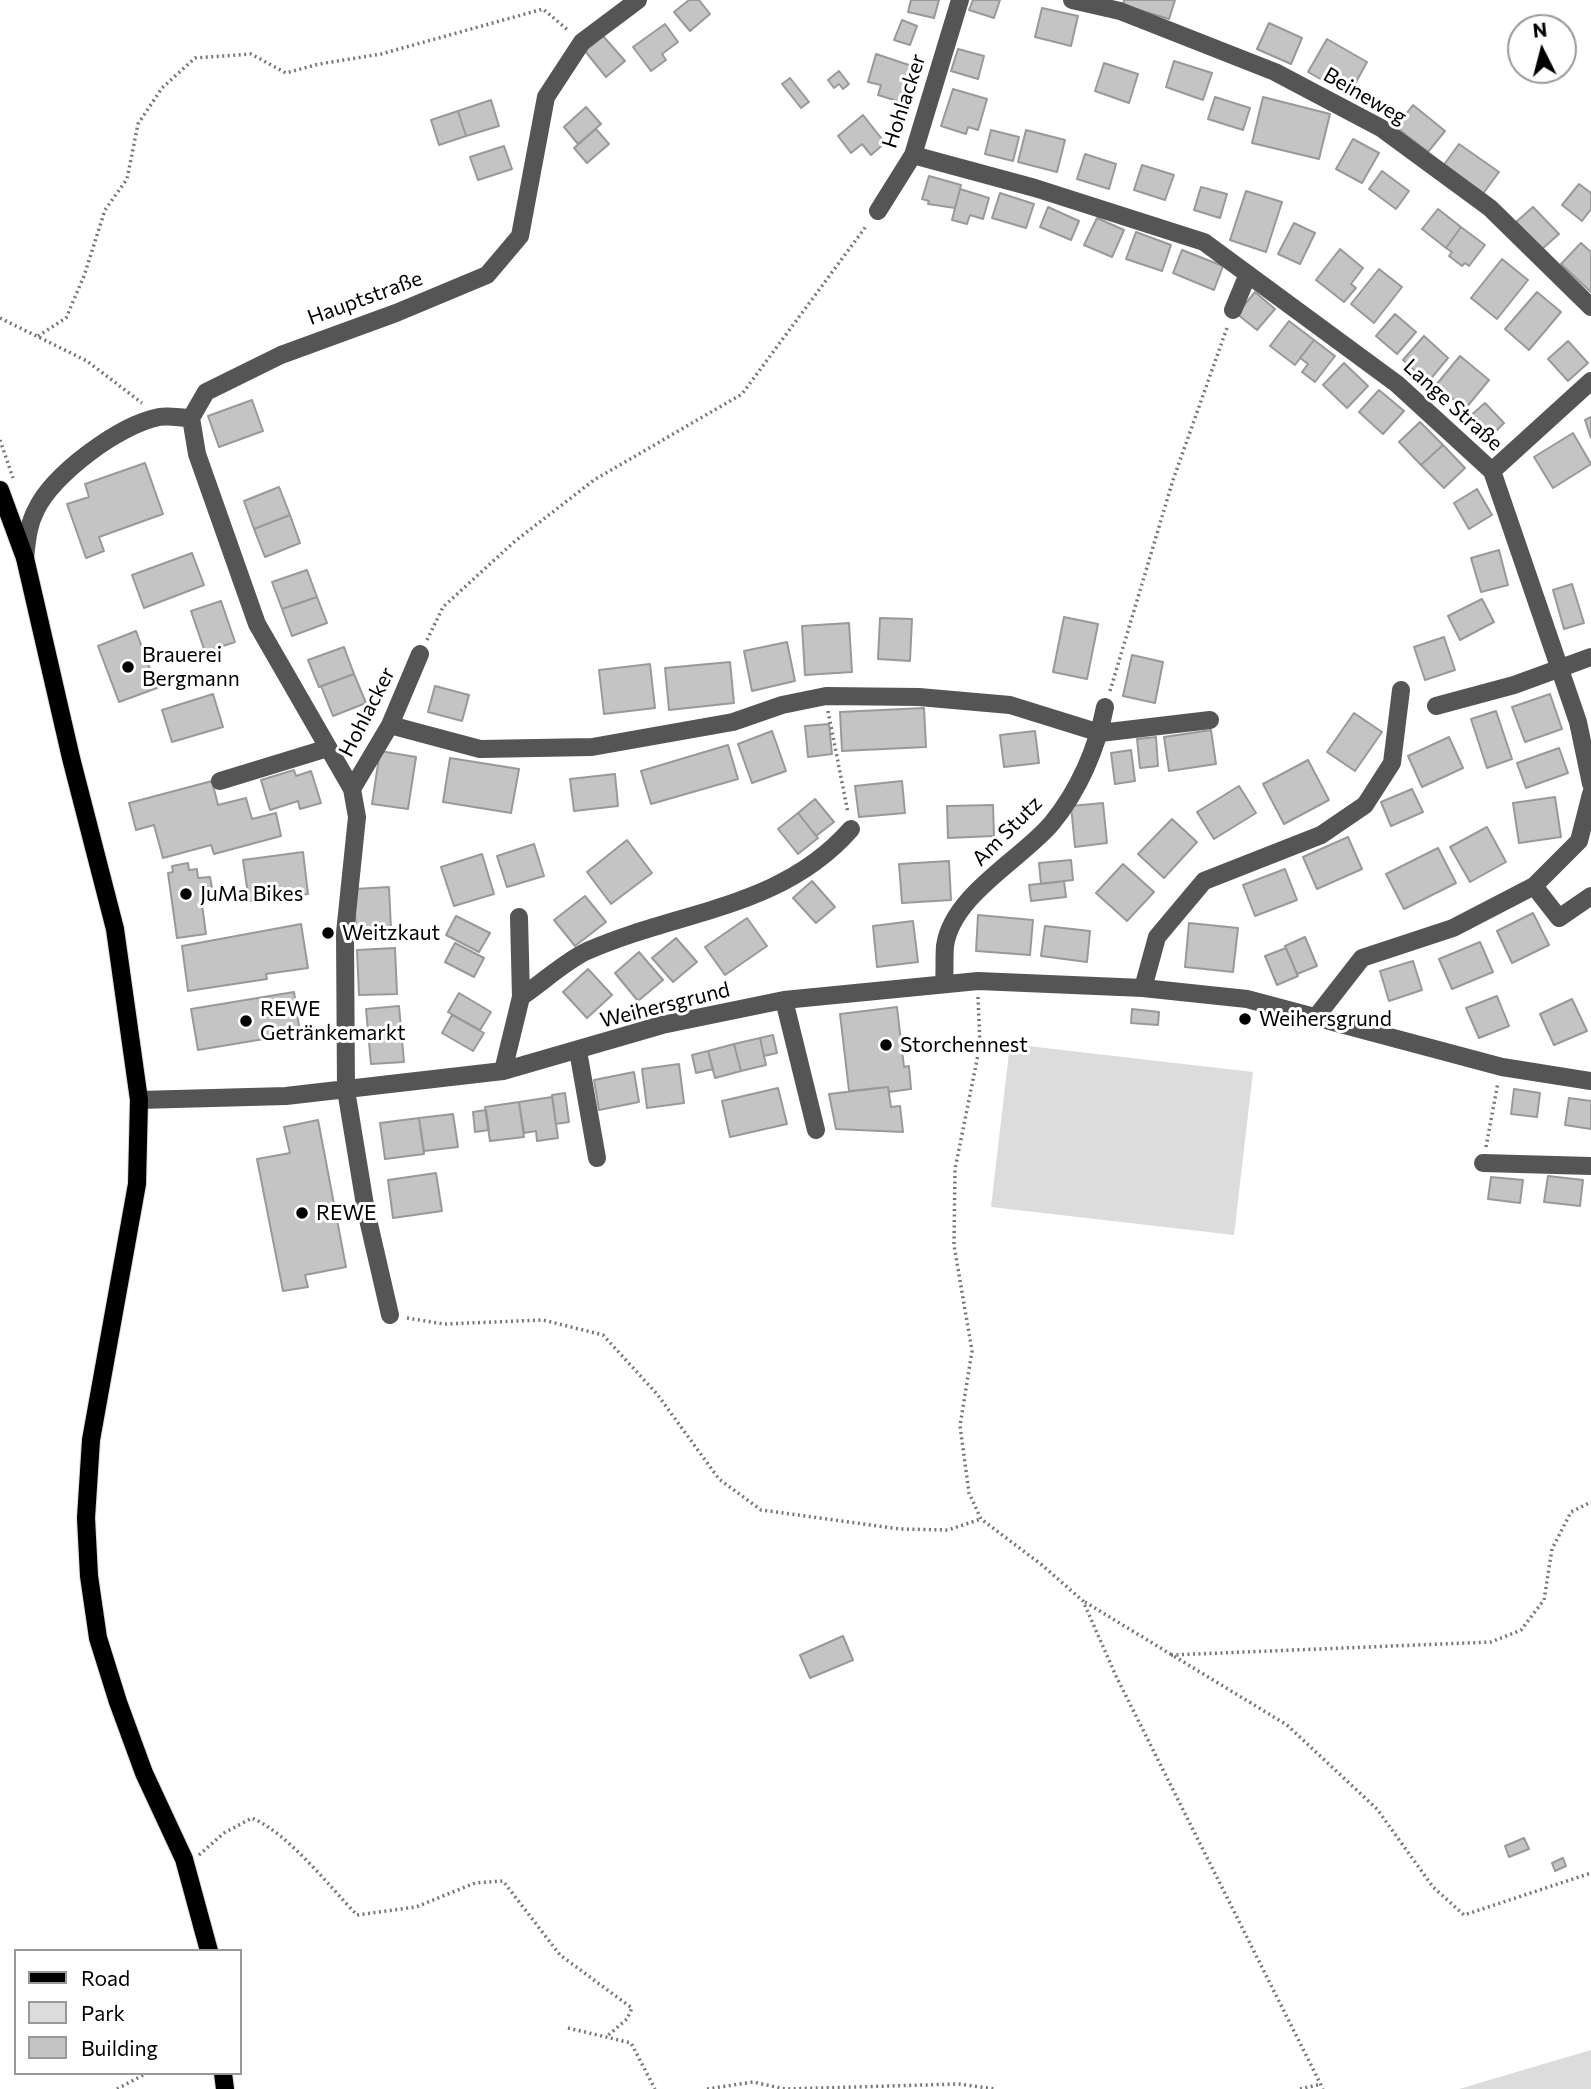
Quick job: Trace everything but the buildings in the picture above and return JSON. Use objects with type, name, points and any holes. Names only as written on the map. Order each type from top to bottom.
[{"type":"main road","points":[[8,488],[71,758],[115,929],[139,1100],[137,1184],[91,1440],[86,1518],[89,1576],[98,1638],[118,1702],[144,1773],[186,1867],[208,1949]]},
{"type":"street","name":"Hauptstraße","points":[[191,418],[206,393],[281,355],[396,313],[487,275],[520,236],[546,97],[582,42],[638,0]]},
{"type":"street","name":"Hohlacker","points":[[878,211],[913,155],[960,0]]},
{"type":"street","name":"Beineweg","points":[[1072,0],[1120,11],[1275,72],[1381,128],[1490,208],[1591,307]]},
{"type":"street","name":"Lange Straße","points":[[913,155],[1035,188],[1203,242],[1397,384],[1492,471],[1578,722],[1591,784]]},
{"type":"street","points":[[1233,310],[1248,274]]},
{"type":"street","points":[[1492,471],[1591,381]]},
{"type":"street","points":[[25,558],[30,525],[48,490],[121,431],[160,417],[191,418],[197,454],[257,624],[352,789],[357,817],[345,933],[346,1090],[366,1211],[390,1315]]},
{"type":"street","name":"Hohlacker","points":[[352,789],[390,725],[420,654]]},
{"type":"street","points":[[1436,706],[1514,685],[1591,657]]},
{"type":"street","points":[[1143,988],[1157,937],[1204,881],[1321,835],[1364,805],[1392,763],[1401,690]]},
{"type":"street","points":[[390,725],[480,749],[592,747],[733,722],[782,705],[825,696],[919,697],[1010,705],[1100,733],[1210,720]]},
{"type":"street","name":"Am Stutz","points":[[944,983],[945,943],[964,904],[1052,823],[1084,772],[1100,733],[1105,707]]},
{"type":"street","points":[[220,781],[328,748]]},
{"type":"street","points":[[1316,1017],[1362,958],[1453,928],[1534,886],[1579,841],[1591,794]]},
{"type":"street","points":[[521,998],[584,952],[656,925],[745,900],[800,875],[830,853],[852,829]]},
{"type":"street","points":[[1534,886],[1559,918],[1591,896]]},
{"type":"street","points":[[503,1071],[521,998],[519,917]]},
{"type":"street","name":"Weihersgrund","points":[[139,1100],[286,1096],[503,1071],[662,1026],[784,1000],[978,981],[1143,988],[1247,999],[1403,1043],[1502,1067],[1591,1081]]},
{"type":"street","points":[[784,1000],[816,1130]]},
{"type":"street","name":"Weihersgrund","points":[[578,1051],[597,1158]]},
{"type":"street","points":[[1483,1163],[1591,1166]]},
{"type":"path","points":[[38,337],[66,318],[84,276],[105,210],[127,179],[138,124],[162,89],[195,58],[251,54],[286,73],[319,64],[381,54],[543,9],[582,42]]},
{"type":"path","points":[[420,654],[443,607],[514,542],[594,480],[742,394],[878,211]]},
{"type":"path","points":[[1105,707],[1173,480],[1233,310]]},
{"type":"path","points":[[0,318],[87,361],[160,417]]},
{"type":"path","points":[[0,440],[8,488]]},
{"type":"path","points":[[825,696],[852,829]]},
{"type":"path","points":[[978,981],[979,1045],[955,1169],[954,1245],[972,1351],[961,1437],[969,1493],[981,1519],[1042,1565],[1083,1601],[1169,1656],[1287,1725],[1377,1809],[1433,1886],[1464,1915],[1591,1873]]},
{"type":"path","points":[[1483,1163],[1502,1067]]},
{"type":"path","points":[[390,1315],[444,1324],[543,1320],[603,1335],[657,1394],[719,1479],[761,1510],[900,1529],[948,1530],[981,1519]]},
{"type":"path","points":[[1169,1656],[1491,1642],[1521,1630],[1544,1600],[1552,1549],[1571,1513],[1591,1502]]},
{"type":"path","points":[[1083,1601],[1116,1676],[1322,2086],[1300,2089]]},
{"type":"path","points":[[186,1867],[224,1833],[252,1818],[265,1824],[283,1840],[357,1915],[416,1907],[475,1883],[503,1881],[560,1955],[632,2008],[627,2019],[606,2037]]},
{"type":"path","points":[[568,2028],[631,2043],[655,2089]]},
{"type":"path","points":[[117,2089],[143,2075]]},
{"type":"path","points":[[707,2089],[753,2082],[785,2089],[958,2084],[996,2089]]},
{"type":"green space","points":[[1010,1044],[1253,1072],[1234,1235],[991,1207]]},
{"type":"green space","points":[[1591,2050],[1591,2089],[1459,2089]]},
{"type":"place","name":"Brauerei Bergmann","points":[[128,667]]},
{"type":"place","name":"JuMa Bikes","points":[[186,894]]},
{"type":"place","name":"Weitzkaut","points":[[328,933]]},
{"type":"place","name":"Weihersgrund","points":[[1245,1019]]},
{"type":"place","name":"REWE Getränkemarkt","points":[[246,1021]]},
{"type":"place","name":"Storchennest","points":[[886,1045]]},
{"type":"place","name":"REWE","points":[[302,1213]]}]
